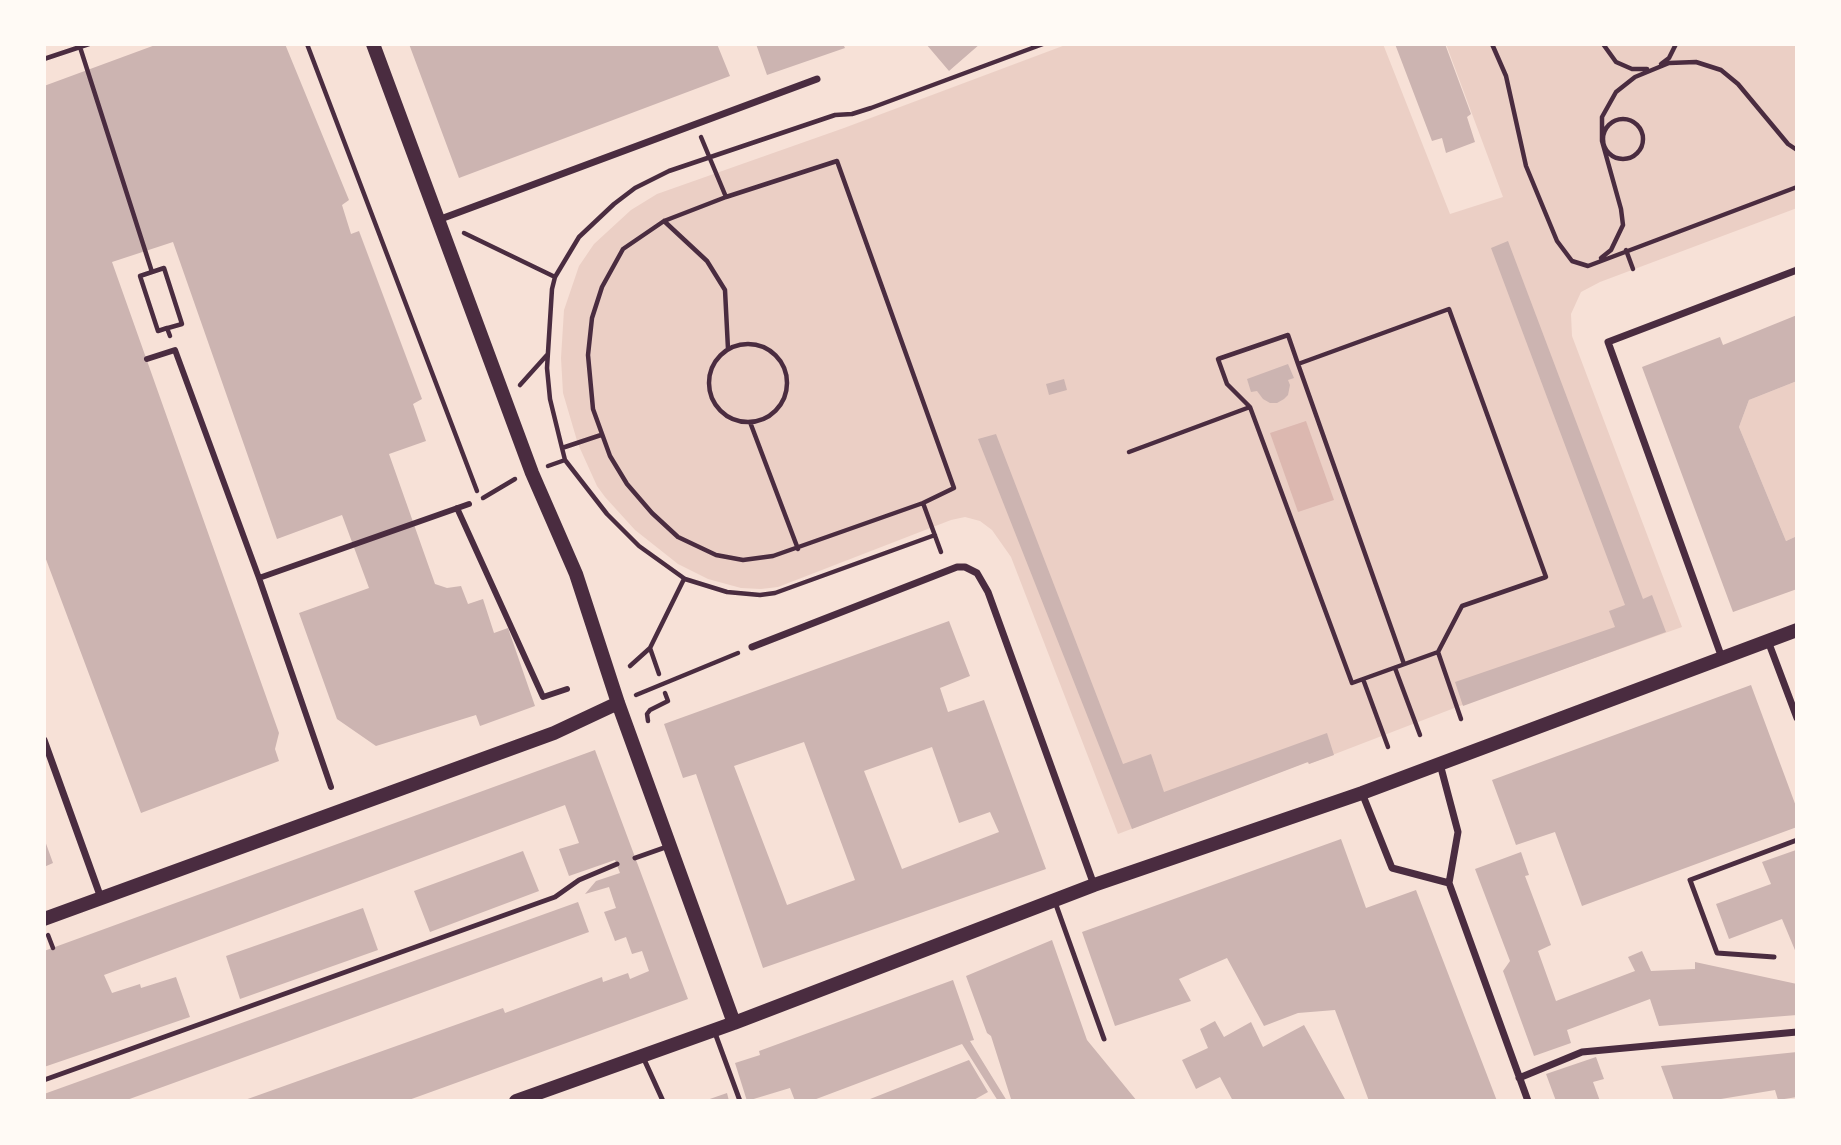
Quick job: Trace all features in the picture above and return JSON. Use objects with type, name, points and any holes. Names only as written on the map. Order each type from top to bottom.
[{"type":"main road","points":[[373,44],[532,473],[576,574],[618,703],[734,1023]]},
{"type":"main road","points":[[516,1101],[734,1023],[1094,885],[1362,793],[1797,630]]},
{"type":"main road","points":[[44,919],[554,733],[618,703]]},
{"type":"street","points":[[438,220],[817,79]]},
{"type":"street","points":[[1722,658],[1608,342],[1797,270]]},
{"type":"street","points":[[147,359],[175,350],[259,578],[331,787]]},
{"type":"street","points":[[259,578],[469,504]]},
{"type":"street","points":[[457,509],[543,697],[568,689]]},
{"type":"street","points":[[752,647],[957,567],[965,567],[977,573],[988,592],[1094,885]]},
{"type":"street","points":[[1768,641],[1797,718]]},
{"type":"street","points":[[44,740],[101,898]]},
{"type":"street","points":[[1440,764],[1458,832],[1449,883],[1528,1101]]},
{"type":"street","points":[[1362,793],[1392,868],[1449,883]]},
{"type":"street","points":[[1519,1078],[1582,1052],[1797,1031]]},
{"type":"lane","points":[[1774,957],[1717,953],[1690,880],[1797,840]]},
{"type":"lane","points":[[635,859],[669,846]]},
{"type":"lane","points":[[44,1080],[555,897],[579,880],[617,864]]},
{"type":"lane","points":[[1055,902],[1104,1039]]},
{"type":"lane","points":[[714,1030],[740,1101]]},
{"type":"lane","points":[[643,1056],[663,1101]]},
{"type":"path","points":[[44,59],[89,44]]},
{"type":"path","points":[[307,44],[481,499],[517,478]]},
{"type":"path","points":[[935,535],[775,593],[760,595],[727,592],[685,579],[639,546],[607,514],[565,460],[550,399],[548,354],[552,289],[555,277],[579,237],[635,188],[669,171],[835,115],[852,114],[871,108],[1043,44]]},
{"type":"path","points":[[1492,44],[1506,76],[1526,166],[1557,241],[1572,261],[1588,266],[1797,187]]},
{"type":"path","points":[[1603,44],[1616,62],[1632,69],[1696,62],[1721,70],[1738,84],[1788,144],[1797,150]]},
{"type":"path","points":[[1588,266],[1611,250],[1623,225],[1602,141],[1602,117],[1616,92],[1634,77],[1669,58],[1676,44]]},
{"type":"path","points":[[80,45],[152,272]]},
{"type":"path","points":[[1622,120],[1638,126],[1642,139],[1638,152],[1625,159],[1612,156],[1602,141],[1607,126],[1622,120]]},
{"type":"path","points":[[696,124],[726,197]]},
{"type":"path","points":[[837,161],[954,488],[923,503],[773,556],[743,560],[716,555],[678,537],[627,484],[601,435],[593,409],[588,355],[592,318],[602,287],[623,249],[664,221],[726,197],[837,161]]},
{"type":"path","points":[[664,221],[707,261],[725,290],[728,349]]},
{"type":"path","points":[[463,233],[555,277]]},
{"type":"path","points":[[1626,250],[1633,269]]},
{"type":"path","points":[[164,268],[183,324],[158,331],[140,276],[152,272],[164,268]]},
{"type":"path","points":[[1298,364],[1449,310],[1546,577],[1462,606],[1438,652],[1352,683],[1250,407],[1227,384],[1218,359],[1288,335],[1298,364],[1404,664]]},
{"type":"path","points":[[167,328],[175,350]]},
{"type":"path","points":[[752,344],[775,355],[783,366],[786,390],[782,402],[773,412],[763,419],[750,422],[737,420],[716,405],[709,382],[711,369],[728,349],[752,344]]},
{"type":"path","points":[[519,385],[548,354]]},
{"type":"path","points":[[1129,452],[1250,407]]},
{"type":"path","points":[[750,422],[798,549]]},
{"type":"path","points":[[562,448],[601,435]]},
{"type":"path","points":[[547,467],[565,460]]},
{"type":"path","points":[[923,503],[941,552]]},
{"type":"path","points":[[630,666],[650,648],[685,579]]},
{"type":"path","points":[[650,648],[659,674]]},
{"type":"path","points":[[1438,652],[1461,719]]},
{"type":"path","points":[[618,703],[728,657]]},
{"type":"path","points":[[1395,668],[1420,735]]},
{"type":"path","points":[[1363,679],[1388,747]]},
{"type":"path","points":[[648,721],[647,714],[650,710],[668,701],[665,693]]},
{"type":"path","points":[[48,935],[53,948]]},
{"type":"shaded area","points":[[1068,44],[1383,44],[1450,214],[1503,197],[1446,44],[1797,44],[1797,208],[1600,282],[1581,292],[1571,314],[1572,336],[1682,627],[1457,707],[1309,764],[1307,762],[1118,834],[1011,557],[992,530],[980,521],[965,517],[951,520],[778,587],[761,589],[741,588],[708,579],[678,564],[635,530],[597,486],[578,444],[563,393],[561,358],[564,310],[579,266],[594,244],[631,210],[657,194],[844,128]]},
{"type":"shaded area","points":[[1797,381],[1797,536],[1786,541],[1739,427],[1749,400]]},
{"type":"shaded area","points":[[1306,421],[1334,500],[1298,512],[1270,433]]},
{"type":"building","points":[[158,44],[285,44],[349,200],[342,205],[351,234],[359,231],[422,399],[413,404],[426,441],[389,454],[435,584],[447,588],[461,586],[468,604],[483,599],[494,633],[508,628],[535,706],[480,726],[476,715],[376,746],[337,719],[299,613],[369,588],[342,515],[277,539],[173,242],[112,262],[279,733],[275,749],[279,761],[141,813],[44,554],[44,86]]},
{"type":"building","points":[[409,44],[717,44],[730,76],[459,178]]},
{"type":"building","points":[[756,44],[843,44],[845,48],[767,75]]},
{"type":"building","points":[[926,44],[980,44],[949,71]]},
{"type":"building","points":[[1395,44],[1445,44],[1471,114],[1467,117],[1475,142],[1446,153],[1442,138],[1432,141]]},
{"type":"building","points":[[1508,241],[1643,599],[1652,595],[1666,632],[1463,706],[1455,682],[1615,627],[1609,611],[1625,605],[1491,248]]},
{"type":"building","points":[[1797,315],[1797,381],[1749,400],[1739,427],[1786,541],[1797,536],[1797,589],[1733,612],[1642,367],[1720,337],[1723,345]]},
{"type":"building","points":[[1288,364],[1294,378],[1288,380],[1288,395],[1284,399],[1270,403],[1257,391],[1251,392],[1247,379]]},
{"type":"building","points":[[1064,379],[1067,390],[1049,395],[1046,384]]},
{"type":"building","points":[[996,434],[1123,764],[1151,754],[1164,792],[1327,733],[1334,755],[1309,764],[1308,762],[1132,829],[978,439]]},
{"type":"building","points":[[949,621],[970,676],[940,688],[948,712],[984,700],[1046,869],[763,968],[696,774],[683,778],[664,724]],"holes":[[[804,742],[855,880],[787,905],[734,766]],[[932,747],[959,823],[990,812],[999,832],[902,869],[864,771]]]},
{"type":"building","points":[[1751,685],[1797,809],[1797,827],[1582,906],[1555,832],[1516,845],[1492,780]]},
{"type":"building","points":[[595,750],[688,999],[406,1101],[242,1101],[503,1008],[505,1013],[602,977],[603,982],[628,973],[630,979],[649,971],[642,951],[632,954],[626,937],[615,941],[604,912],[616,908],[609,887],[585,894],[596,881],[620,873],[615,860],[569,876],[559,849],[579,843],[565,805],[104,975],[112,993],[140,984],[141,988],[176,977],[190,1017],[44,1067],[44,951]]},
{"type":"building","points":[[44,838],[53,863],[44,867]]},
{"type":"building","points":[[1341,839],[1366,908],[1416,890],[1497,1101],[1369,1101],[1335,1010],[1298,1013],[1264,1026],[1227,958],[1179,979],[1191,1001],[1115,1026],[1082,932]]},
{"type":"building","points":[[1796,850],[1797,955],[1782,919],[1729,939],[1716,904],[1771,884],[1762,862]]},
{"type":"building","points":[[523,851],[539,891],[430,932],[414,891]]},
{"type":"building","points":[[1521,852],[1529,875],[1525,876],[1551,945],[1538,951],[1556,1001],[1635,971],[1628,957],[1642,951],[1651,971],[1695,969],[1695,962],[1797,984],[1797,1015],[1659,1026],[1650,999],[1567,1030],[1571,1043],[1534,1056],[1503,971],[1510,961],[1475,869]]},
{"type":"building","points":[[578,902],[589,932],[124,1101],[44,1101],[44,1094]]},
{"type":"building","points":[[363,908],[378,950],[240,999],[226,956]]},
{"type":"building","points":[[1052,940],[1087,1040],[1137,1101],[1011,1099],[991,1036],[987,1033],[966,976]]},
{"type":"building","points":[[953,980],[974,1040],[970,1041],[1007,1101],[998,1101],[962,1044],[811,1101],[795,1101],[790,1088],[747,1101],[735,1063],[760,1055],[759,1051]]},
{"type":"building","points":[[1215,1021],[1224,1037],[1251,1022],[1263,1047],[1304,1025],[1346,1101],[1233,1101],[1220,1077],[1196,1089],[1182,1060],[1208,1048],[1200,1029]]},
{"type":"building","points":[[1797,1052],[1797,1097],[1778,1100],[1775,1090],[1709,1101],[1674,1101],[1661,1066]]},
{"type":"building","points":[[1596,1057],[1604,1079],[1593,1082],[1600,1101],[1556,1101],[1546,1074]]},
{"type":"building","points":[[969,1060],[988,1092],[972,1101],[865,1101]]},
{"type":"building","points":[[727,1093],[729,1101],[704,1101]]}]
